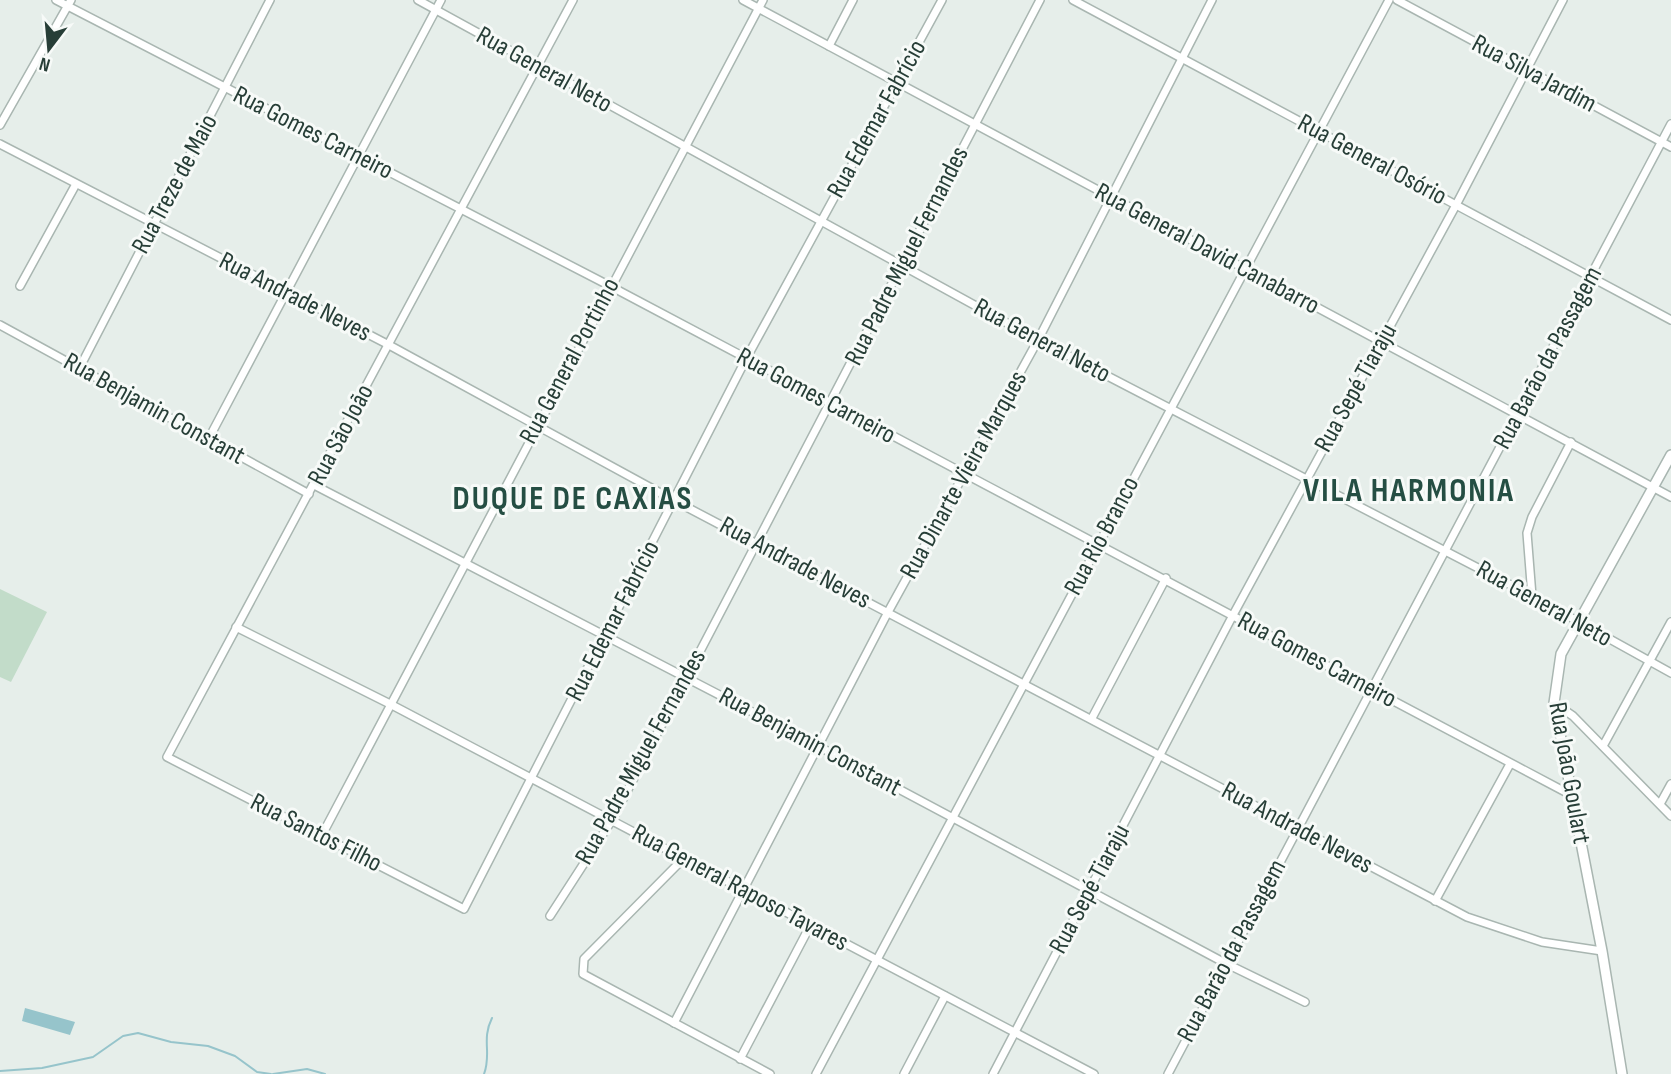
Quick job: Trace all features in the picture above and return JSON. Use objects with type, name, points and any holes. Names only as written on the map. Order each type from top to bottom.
[{"type":"street","name":"Rua Gomes Carneiro","points":[[56,0],[70,3],[225,88],[360,155],[610,286],[830,404],[1166,578],[1573,796]]},
{"type":"street","name":"Rua Treze de Maio","points":[[80,367],[270,0]]},
{"type":"street","name":"Rua General Neto","points":[[418,0],[1038,340],[1532,596],[1671,673]]},
{"type":"street","points":[[208,440],[441,0]]},
{"type":"street","name":"Rua São João","points":[[167,757],[573,0]]},
{"type":"street","name":"Rua General David Canabarro","points":[[743,0],[1671,497]]},
{"type":"street","name":"Rua General Portinho","points":[[322,835],[763,0]]},
{"type":"street","points":[[829,46],[853,0]]},
{"type":"street","name":"Rua Edemar Fabrício","points":[[464,909],[746,359],[942,0]]},
{"type":"street","name":"Rua Padre Miguel Fernandes","points":[[550,916],[612,820],[1040,0]]},
{"type":"street","name":"Rua General Osório","points":[[1073,0],[1671,320]]},
{"type":"street","name":"Rua Dinarte Vieira Marques","points":[[674,1023],[888,612],[1038,340],[1212,0]]},
{"type":"street","name":"Rua Rio Branco","points":[[817,1074],[951,817],[1389,0]]},
{"type":"street","name":"Rua Silva Jardim","points":[[1397,0],[1671,147]]},
{"type":"street","name":"Rua Sepé Tiaraju","points":[[993,1074],[1233,615],[1456,205],[1563,0]]},
{"type":"street","points":[[0,125],[70,3]]},
{"type":"street","name":"Rua Barão da Passagem","points":[[1168,1074],[1370,688],[1592,278],[1671,124]]},
{"type":"street","name":"Rua Andrade Neves","points":[[0,144],[152,225],[389,345],[675,500],[1435,901],[1497,930],[1542,942],[1602,951]]},
{"type":"street","points":[[20,286],[76,184]]},
{"type":"street","name":"Rua Benjamin Constant","points":[[0,325],[309,494]]},
{"type":"street","points":[[1532,596],[1527,533],[1532,517],[1571,442]]},
{"type":"street","name":"Rua João Goulart","points":[[1622,1074],[1602,951],[1554,704],[1561,654],[1671,455]]},
{"type":"street","name":"Rua Benjamin Constant","points":[[314,485],[818,746],[1225,963],[1306,1002]]},
{"type":"street","points":[[1092,718],[1166,578]]},
{"type":"street","points":[[1603,746],[1671,622]]},
{"type":"street","name":"Rua General Raposo Tavares","points":[[236,627],[390,704],[1094,1074]]},
{"type":"street","points":[[1554,704],[1573,716],[1671,816]]},
{"type":"street","name":"Rua Santos Filho","points":[[167,757],[464,909]]},
{"type":"street","points":[[1435,901],[1510,764]]},
{"type":"street","points":[[1660,804],[1671,784]]},
{"type":"street","points":[[684,858],[584,959],[583,974],[769,1074]]},
{"type":"street","points":[[740,1059],[811,924]]},
{"type":"street","points":[[904,1074],[945,996]]},
{"type":"green space","points":[[0,589],[47,612],[11,682],[0,677]]},
{"type":"water","points":[[25,1008],[75,1022],[70,1035],[22,1021]]},
{"type":"waterway","points":[[484,1074],[487,1033],[492,1018]]},
{"type":"waterway","points":[[0,1071],[42,1068],[93,1057],[123,1036],[138,1033],[171,1042],[208,1046],[235,1056],[257,1072],[271,1074]]},
{"type":"waterway","points":[[273,1074],[307,1069],[325,1074]]},
{"type":"district","name":"VILA HARMONIA","points":[[1409,491]]},
{"type":"district","name":"DUQUE DE CAXIAS","points":[[573,499]]}]
